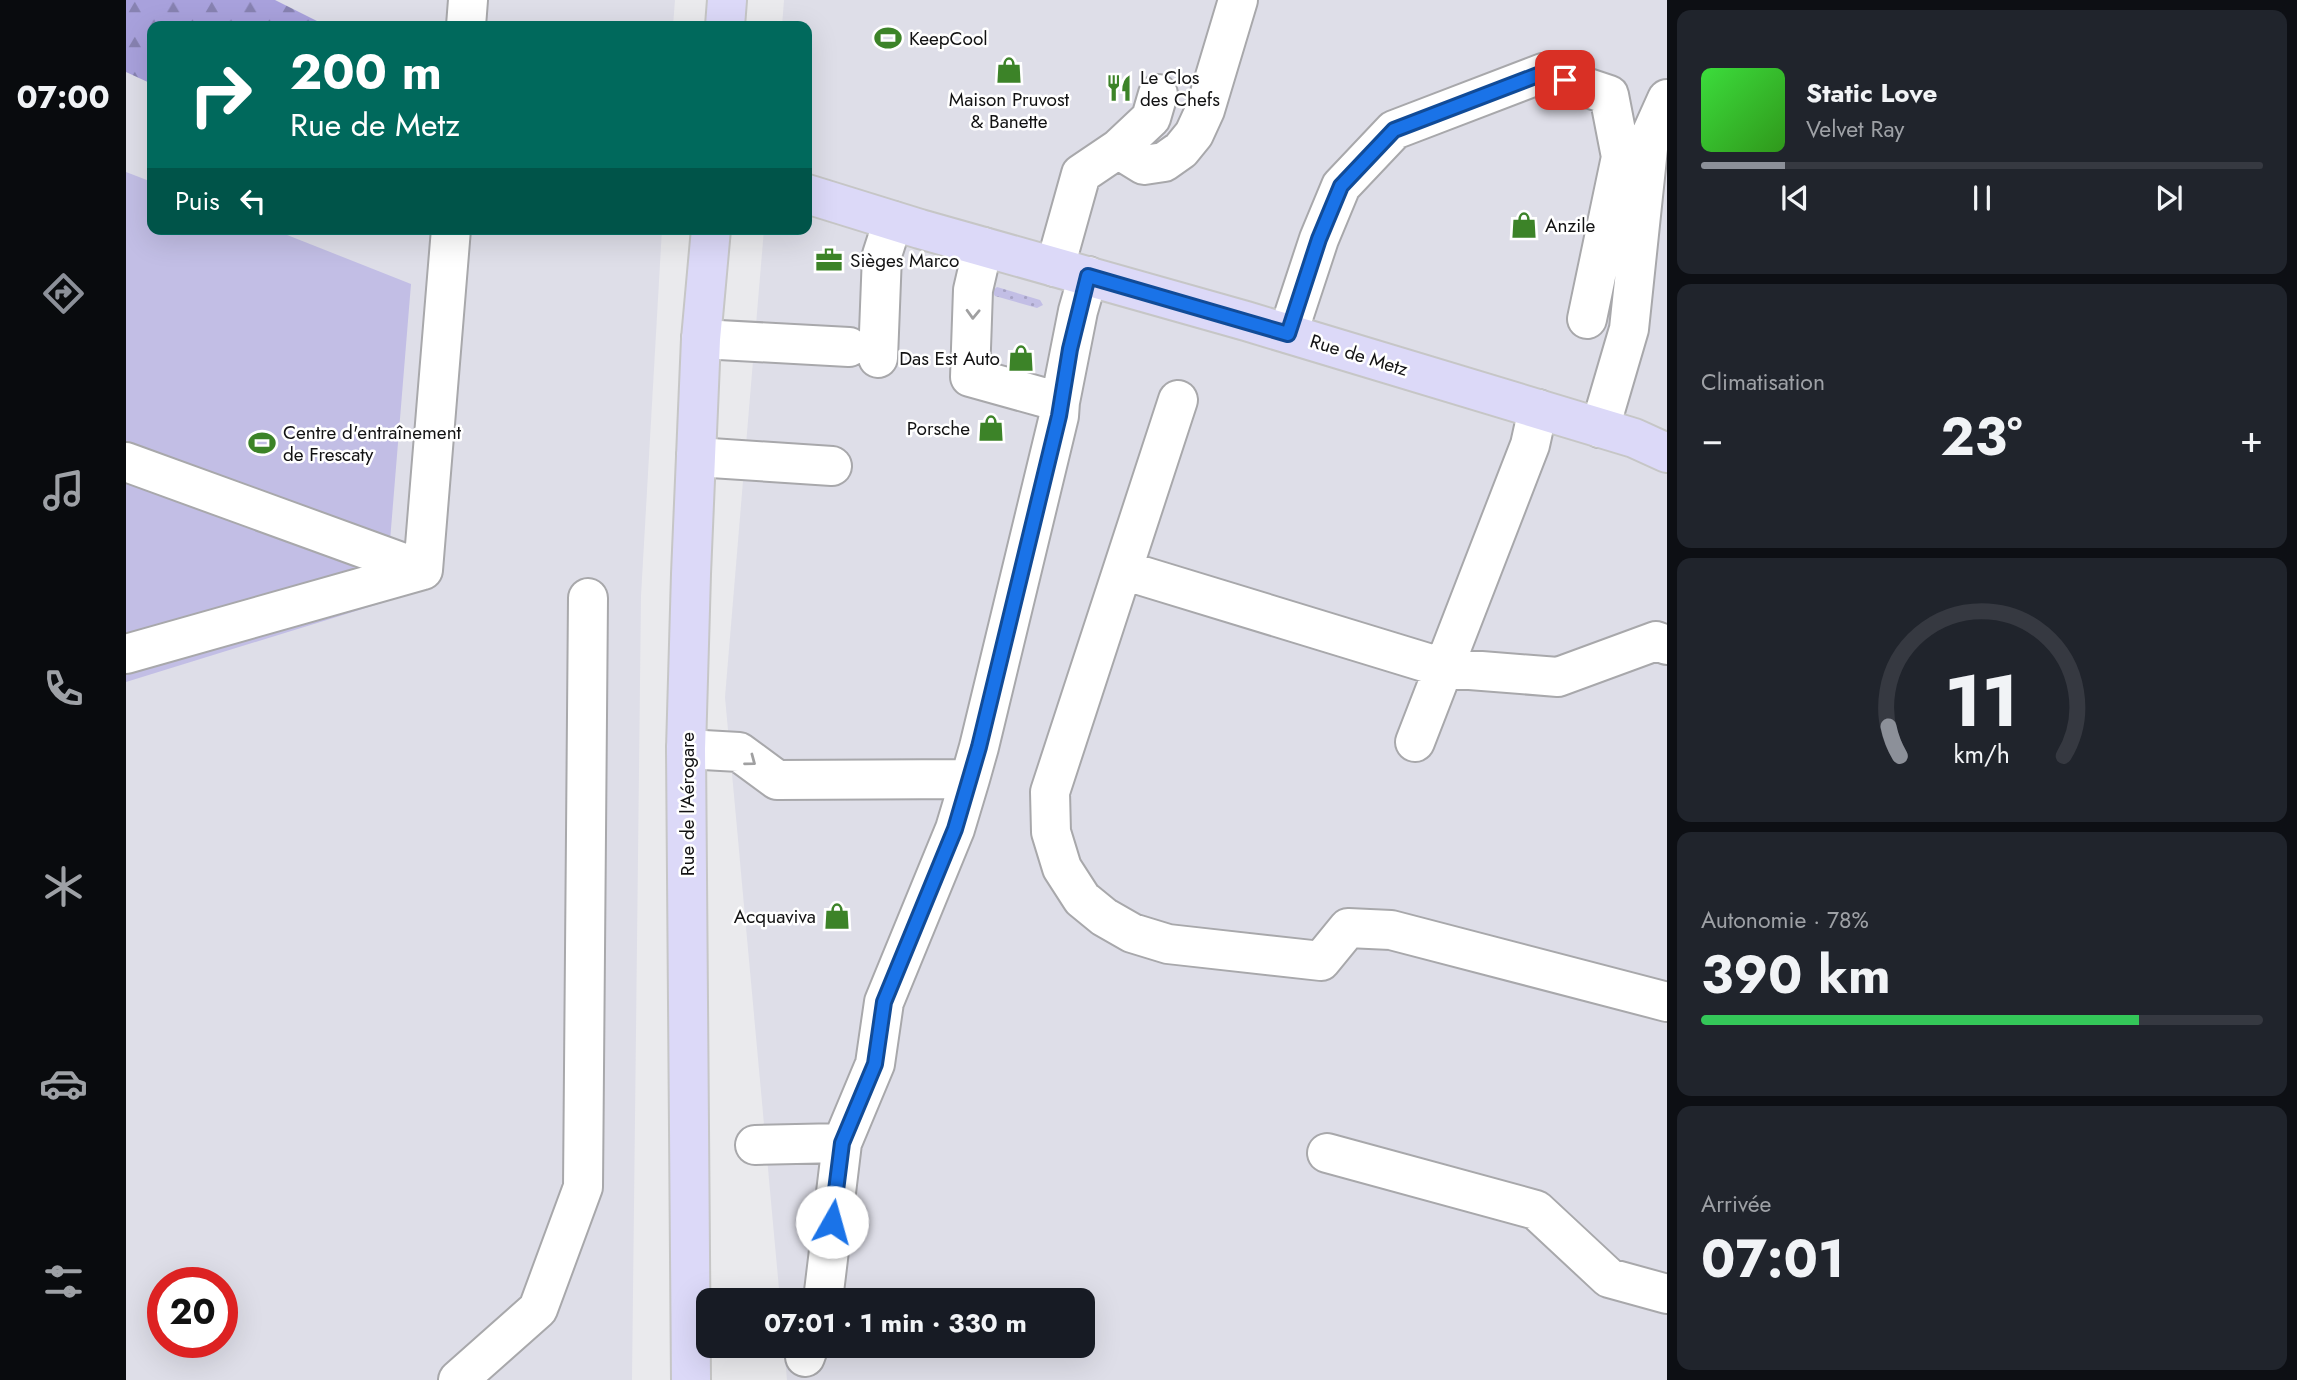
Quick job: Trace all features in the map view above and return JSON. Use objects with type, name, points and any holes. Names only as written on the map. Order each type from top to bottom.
[{"type":"main road","points":[[725,21],[727,0]]},
{"type":"main road","name":"Rue de Metz","points":[[812,196],[1538,409],[1634,438],[1667,453]]},
{"type":"main road","name":"Rue de l'Aérogare","points":[[691,1380],[686,749],[701,339],[710,235]]},
{"type":"street","points":[[467,21],[468,0]]},
{"type":"street","points":[[1118,149],[1143,165],[1164,162],[1181,150],[1195,134],[1205,110],[1238,0]]},
{"type":"street","points":[[1288,334],[1319,239],[1341,186],[1394,130],[1543,73],[1609,94],[1621,157],[1587,319]]},
{"type":"street","points":[[824,1288],[842,1143],[875,1064],[884,1002],[955,829],[970,779],[1056,429],[1076,323],[1071,271],[1081,174],[1118,149],[1151,118],[1158,94]]},
{"type":"street","points":[[1600,428],[1629,329],[1648,139],[1667,99]]},
{"type":"street","points":[[701,339],[864,353],[882,255],[893,221]]},
{"type":"street","points":[[423,569],[451,235]]},
{"type":"street","points":[[983,247],[974,290],[970,377],[1060,402]]},
{"type":"street","points":[[1178,400],[1050,792],[1051,832],[1062,868],[1082,899],[1104,917],[1132,933],[1168,944],[1321,961],[1348,928],[1391,930],[1667,1002]]},
{"type":"street","points":[[1415,742],[1530,445],[1538,409]]},
{"type":"street","points":[[696,457],[832,466]]},
{"type":"street","points":[[126,462],[423,569]]},
{"type":"street","points":[[126,654],[423,569]]},
{"type":"street","points":[[1123,570],[1444,668],[1558,677],[1656,641],[1667,645]]},
{"type":"street","points":[[458,1380],[538,1310],[583,1188],[588,597]]},
{"type":"street","points":[[686,749],[739,752],[777,780],[970,779]]},
{"type":"street","points":[[755,1145],[842,1143]]},
{"type":"street","points":[[1326,1153],[1536,1210],[1609,1278],[1667,1294]]},
{"type":"shaded area","points":[[126,0],[675,0],[673,21],[147,21],[147,235],[662,235],[641,596],[632,1380],[126,1380]]},
{"type":"shaded area","points":[[784,0],[1667,0],[1667,1380],[787,1380],[785,1358],[1095,1358],[1095,1288],[779,1288],[725,697],[764,235],[812,235],[812,21],[782,21]]},
{"type":"shaded area","name":"Centre d'entraînement de Frescaty","points":[[126,172],[147,180],[147,235],[287,235],[411,284],[385,602],[126,682]]},
{"type":"shaded area","points":[[997,287],[1040,300],[1043,305],[1037,308],[995,296],[992,291]]},
{"type":"green space","points":[[126,0],[275,0],[317,21],[147,21],[147,82],[126,72]]},
{"type":"place","name":"KeepCool","points":[[888,38]]},
{"type":"place","name":"Maison Pruvost & Banette","points":[[1009,70]]},
{"type":"place","name":"Le Clos des Chefs","points":[[1119,88]]},
{"type":"place","name":"Anzile","points":[[1524,225]]},
{"type":"place","name":"Sièges Marco","points":[[829,260]]},
{"type":"place","name":"Das Est Auto","points":[[1021,358]]},
{"type":"place","name":"Porsche","points":[[991,428]]},
{"type":"place","name":"Centre d'entraînement de Frescaty","points":[[262,443]]},
{"type":"place","name":"Acquaviva","points":[[837,916]]},
{"type":"route","points":[[832,1222],[842,1143],[875,1064],[884,1002],[955,829],[979,747],[1059,416],[1070,349],[1088,276],[1288,334],[1319,239],[1341,186],[1394,130],[1543,73],[1565,80]]}]
